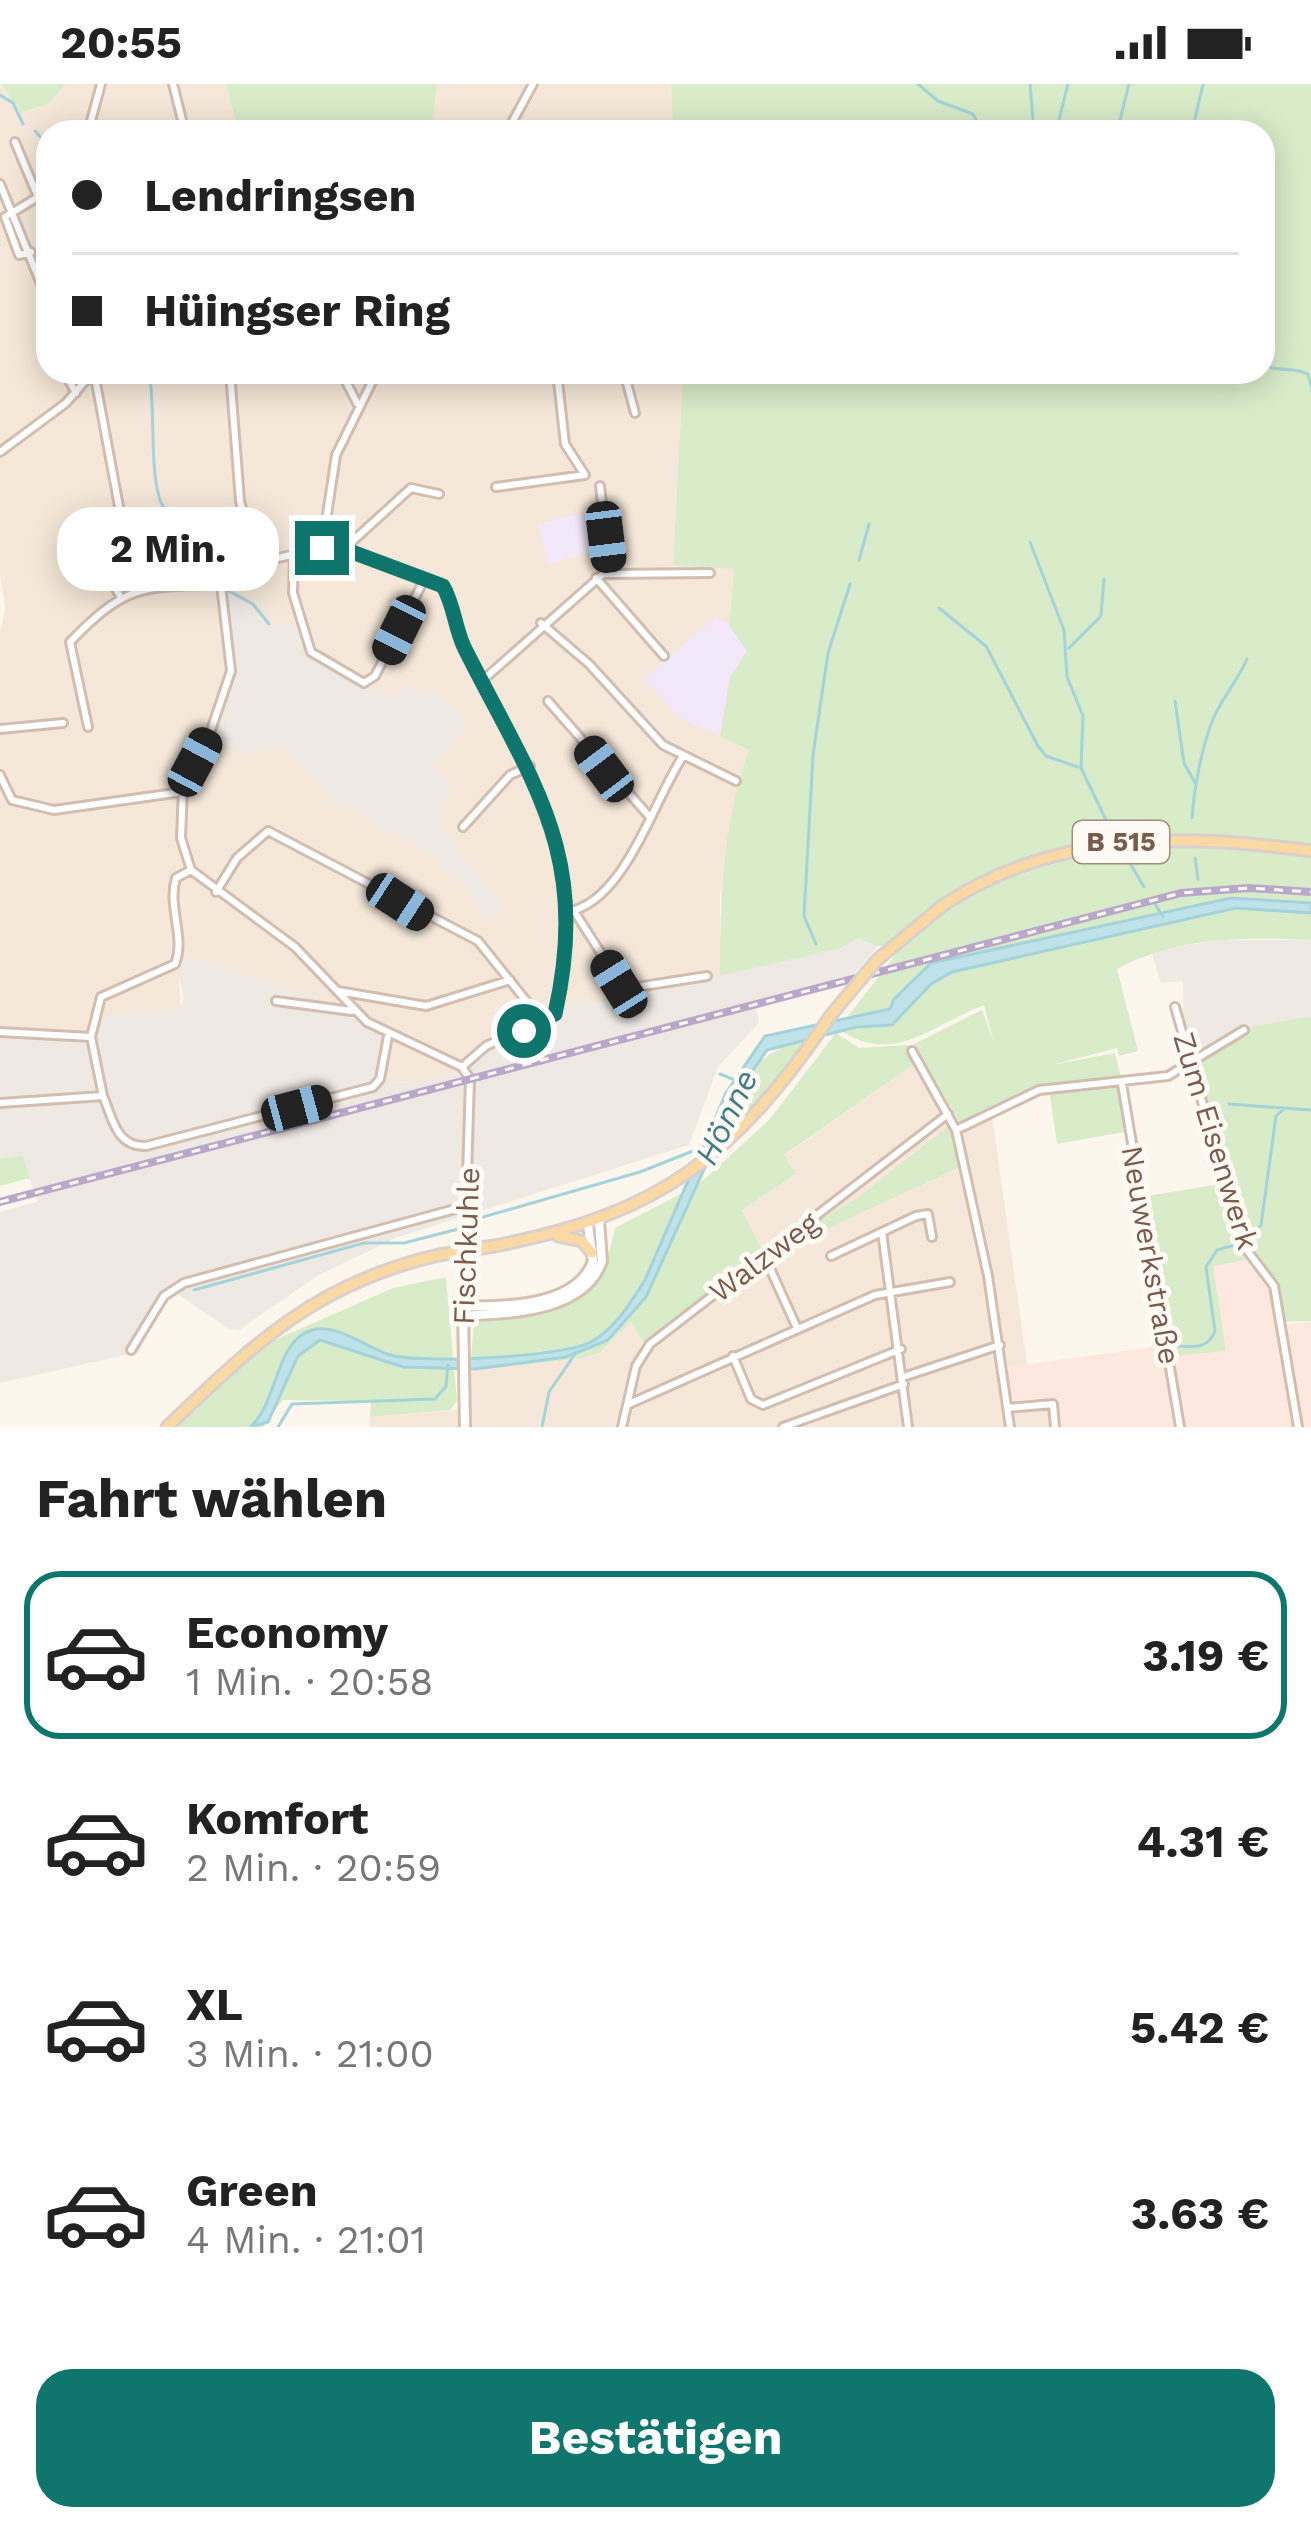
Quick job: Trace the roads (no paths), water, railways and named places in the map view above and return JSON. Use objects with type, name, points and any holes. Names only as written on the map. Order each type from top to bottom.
[{"type":"main road","name":"B 515","points":[[166,1427],[226,1366],[305,1306],[382,1270],[593,1223],[638,1204],[693,1171],[752,1119],[849,992],[900,938],[942,906],[1027,863],[1108,843],[1203,838],[1311,851]]},
{"type":"main road","points":[[463,1311],[547,1297],[584,1277],[592,1253],[593,1223]]},
{"type":"main road","points":[[463,1311],[529,1310],[583,1287],[602,1261],[593,1223]]},
{"type":"main road","points":[[547,1236],[582,1240],[592,1253]]},
{"type":"main road","name":"Fischkuhle","points":[[463,1311],[465,1427]]},
{"type":"street","points":[[91,120],[101,84]]},
{"type":"street","points":[[172,84],[182,120]]},
{"type":"street","points":[[514,120],[533,84]]},
{"type":"street","points":[[15,142],[36,192]]},
{"type":"street","points":[[0,184],[36,267]]},
{"type":"street","points":[[13,212],[36,198]]},
{"type":"street","points":[[71,384],[76,393]]},
{"type":"street","points":[[0,452],[84,384]]},
{"type":"street","points":[[96,384],[120,512],[114,586],[120,596]]},
{"type":"street","points":[[231,384],[240,501],[256,563]]},
{"type":"street","points":[[347,384],[357,403]]},
{"type":"street","points":[[322,548],[336,455],[369,384]]},
{"type":"street","points":[[496,487],[585,476],[565,444],[558,384]]},
{"type":"street","points":[[627,384],[635,413]]},
{"type":"street","points":[[600,486],[610,572]]},
{"type":"street","points":[[344,549],[411,488],[440,494]]},
{"type":"street","points":[[88,727],[70,643],[120,596],[177,586],[221,585],[256,563],[322,548],[344,549],[425,578],[447,593],[459,634],[530,766],[559,856],[570,912],[555,1014],[544,1024],[486,1046],[462,1067],[388,1036],[356,1012],[295,947],[191,870],[181,838],[182,792],[232,671],[221,585]]},
{"type":"street","points":[[294,553],[293,593],[310,652],[364,683],[381,667],[425,578]]},
{"type":"street","points":[[483,680],[596,578],[610,572],[710,573]]},
{"type":"street","points":[[596,578],[622,614],[664,656]]},
{"type":"street","points":[[542,623],[590,664],[642,725],[683,756],[736,781]]},
{"type":"street","points":[[548,701],[648,814]]},
{"type":"street","points":[[0,729],[63,724]]},
{"type":"street","points":[[570,912],[597,901],[624,872],[648,814],[683,756]]},
{"type":"street","points":[[463,827],[510,776],[530,766]]},
{"type":"street","points":[[0,775],[12,800],[54,810],[182,792]]},
{"type":"street","points":[[216,892],[237,858],[268,831],[478,940],[544,1024]]},
{"type":"street","points":[[191,870],[173,885],[179,951],[175,964],[165,972],[107,989],[91,1037],[103,1096],[126,1142],[146,1146],[373,1087],[380,1079],[388,1036]]},
{"type":"street","points":[[570,912],[624,989],[707,976]]},
{"type":"street","points":[[334,990],[426,1006],[510,980]]},
{"type":"street","points":[[276,1001],[356,1012]]},
{"type":"street","name":"Zum Eisenwerk","points":[[1175,1007],[1243,1245],[1274,1286],[1294,1427]]},
{"type":"street","points":[[956,1130],[1039,1090],[1168,1076],[1244,1030]]},
{"type":"street","points":[[0,1032],[91,1037]]},
{"type":"street","points":[[912,1052],[956,1130],[1000,1345],[1010,1427]]},
{"type":"street","name":"Fischkuhle","points":[[462,1067],[470,1079],[463,1311]]},
{"type":"street","name":"Neuwerkstraße","points":[[1122,1084],[1180,1427]]},
{"type":"street","points":[[0,1103],[103,1096]]},
{"type":"street","name":"Walzweg","points":[[622,1427],[644,1351],[763,1253],[948,1114]]},
{"type":"street","points":[[131,1350],[164,1296],[184,1283],[466,1210]]},
{"type":"street","points":[[831,1256],[928,1214],[932,1238]]},
{"type":"street","points":[[882,1232],[894,1292],[908,1427]]},
{"type":"street","points":[[763,1253],[797,1328]]},
{"type":"street","points":[[627,1407],[635,1398],[874,1294],[950,1282]]},
{"type":"street","points":[[783,1427],[1000,1345]]},
{"type":"street","points":[[733,1356],[751,1399],[763,1405],[901,1349]]},
{"type":"street","points":[[1007,1408],[1053,1404],[1055,1427]]},
{"type":"water","name":"Hönne","points":[[1231,898],[1311,903],[1311,913],[1236,908],[952,972],[931,984],[892,1025],[856,1027],[767,1050],[742,1086],[646,1297],[608,1340],[566,1357],[475,1369],[403,1367],[320,1340],[298,1356],[268,1422],[250,1427],[266,1404],[291,1346],[312,1330],[342,1333],[390,1355],[431,1359],[552,1352],[599,1337],[645,1280],[726,1093],[765,1036],[890,1009],[894,999],[931,963]]},
{"type":"waterway","points":[[918,84],[938,101],[973,114],[976,120]]},
{"type":"waterway","points":[[1030,84],[1033,120]]},
{"type":"waterway","points":[[1059,120],[1068,84]]},
{"type":"waterway","points":[[1120,120],[1129,84]]},
{"type":"waterway","points":[[1195,120],[1203,84]]},
{"type":"waterway","points":[[0,95],[13,103],[23,124]]},
{"type":"waterway","points":[[1275,368],[1308,374],[1311,386]]},
{"type":"waterway","points":[[150,384],[157,486],[169,517],[162,531],[205,568]]},
{"type":"waterway","points":[[859,560],[869,524]]},
{"type":"waterway","points":[[1030,542],[1064,630],[1067,677],[1083,716],[1081,768],[1108,824]]},
{"type":"waterway","points":[[1069,648],[1101,616],[1104,579]]},
{"type":"waterway","points":[[816,944],[804,916],[813,755],[828,653],[850,584]]},
{"type":"waterway","points":[[227,590],[253,604],[269,624]]},
{"type":"waterway","points":[[939,608],[986,646],[1046,756],[1078,767]]},
{"type":"waterway","points":[[1192,818],[1210,728],[1247,659]]},
{"type":"waterway","points":[[1175,701],[1184,763],[1195,783]]},
{"type":"waterway","points":[[1195,858],[1198,879]]},
{"type":"waterway","points":[[1131,865],[1144,887]]},
{"type":"waterway","points":[[1155,904],[1163,917]]},
{"type":"waterway","name":"Hönne","points":[[720,1074],[735,1080]]},
{"type":"waterway","points":[[1229,1104],[1311,1110]]},
{"type":"waterway","points":[[1251,1238],[1261,1225],[1276,1116],[1285,1108]]},
{"type":"waterway","name":"Hönne","points":[[194,1290],[364,1243],[404,1243],[462,1228],[476,1219],[640,1172],[703,1147]]},
{"type":"waterway","points":[[1173,1346],[1198,1346],[1212,1337],[1206,1267],[1217,1250],[1235,1245]]},
{"type":"waterway","points":[[542,1427],[549,1392],[575,1354]]},
{"type":"waterway","points":[[278,1427],[292,1404],[435,1399],[446,1386],[448,1365]]},
{"type":"railway","points":[[0,1202],[1181,893],[1249,888],[1311,892]]}]
